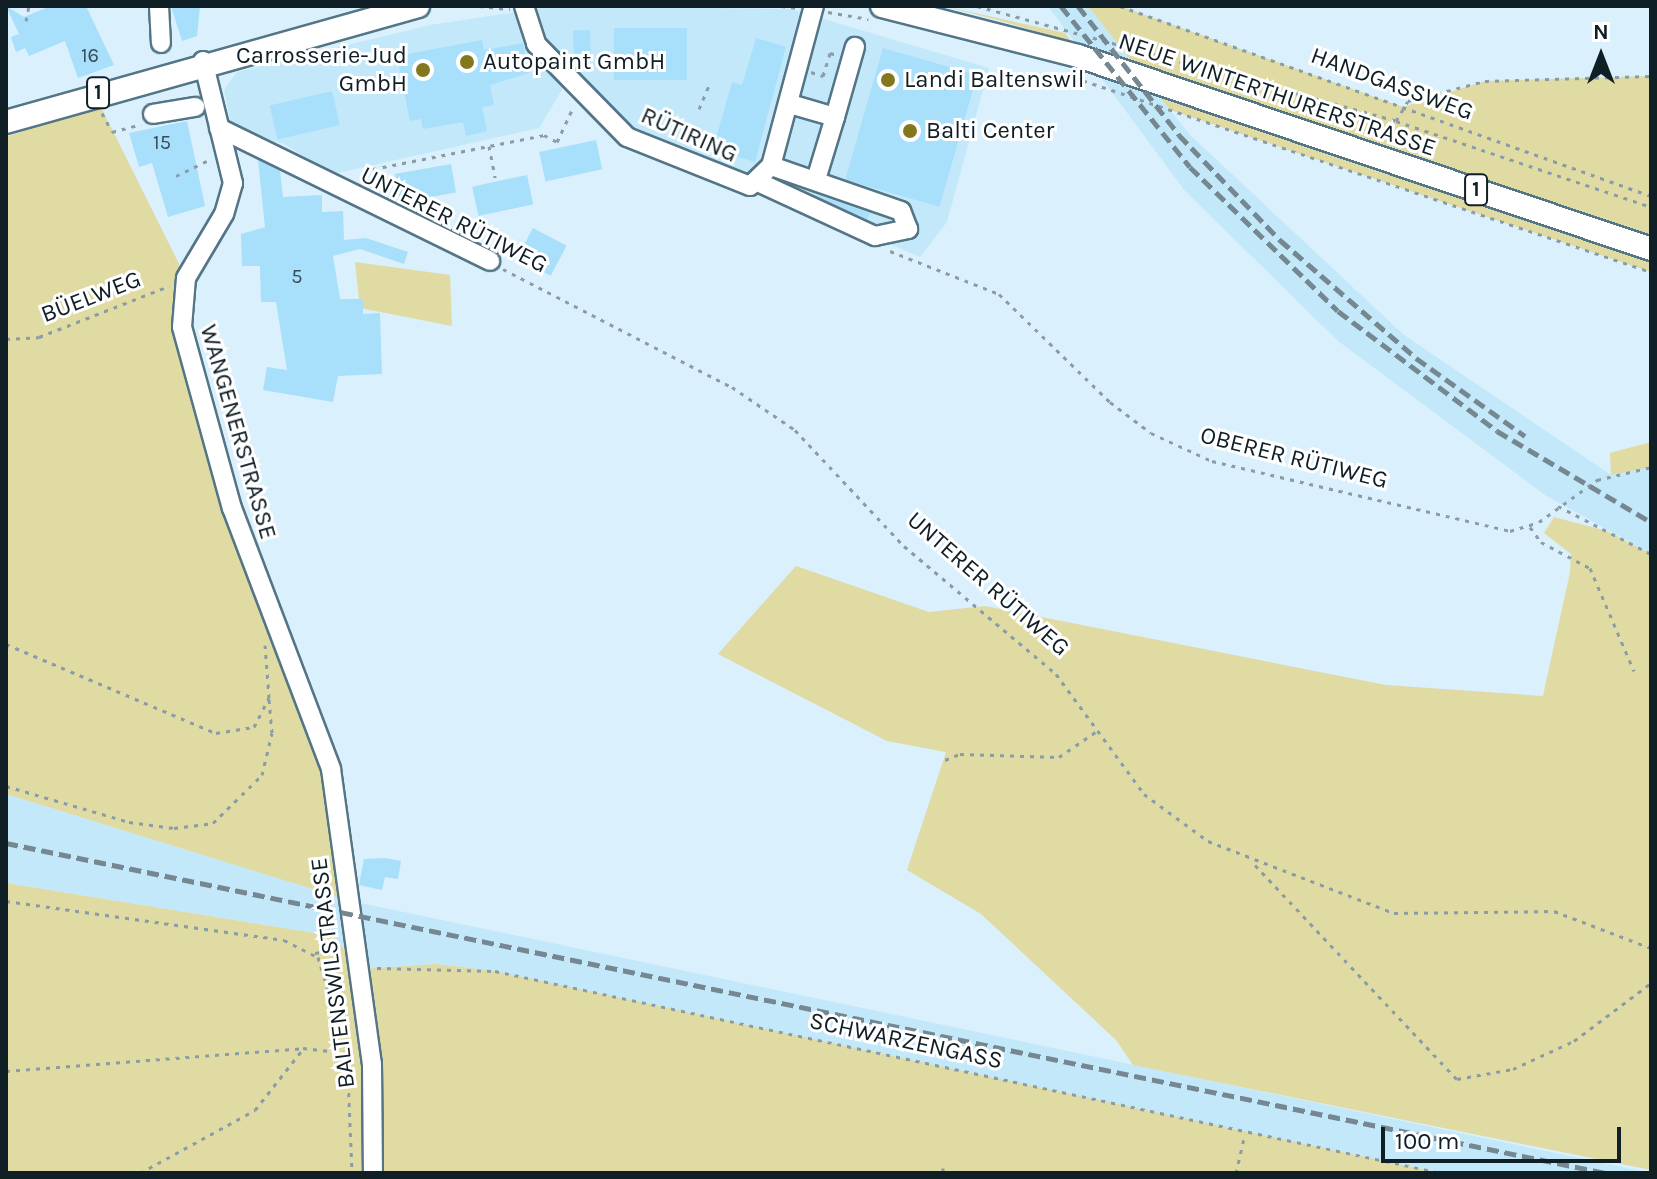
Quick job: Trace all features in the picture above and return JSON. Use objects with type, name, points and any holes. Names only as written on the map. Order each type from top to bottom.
[{"type":"main road","name":"NEUE WINTERTHURERSTRASSE","points":[[882,6],[1078,56],[1651,249]]},
{"type":"main road","name":"1","points":[[6,122],[203,61],[411,7]]},
{"type":"street","points":[[159,6],[161,43]]},
{"type":"street","name":"RÜTIRING","points":[[524,6],[536,44],[637,142],[736,182],[758,182],[771,166],[800,69],[814,6]]},
{"type":"street","points":[[807,208],[853,53]]},
{"type":"street","name":"WANGENERSTRASSE","points":[[203,61],[233,172],[231,196],[186,278],[180,313],[186,343],[274,624],[331,769]]},
{"type":"street","points":[[790,104],[835,117]]},
{"type":"street","points":[[153,114],[195,107]]},
{"type":"street","name":"UNTERER RÜTIWEG","points":[[219,128],[490,261]]},
{"type":"street","points":[[758,182],[807,208],[875,236],[908,229],[901,211],[817,179],[771,166]]},
{"type":"street","name":"BALTENSWILSTRASSE","points":[[331,769],[361,969],[373,1173]]},
{"type":"path","points":[[26,21],[29,6]]},
{"type":"path","points":[[479,6],[496,11]]},
{"type":"path","points":[[977,6],[1396,121],[1651,207]]},
{"type":"path","name":"HANDGASSWEG","points":[[1120,6],[1651,196]]},
{"type":"path","points":[[800,69],[823,76],[830,53],[853,53]]},
{"type":"path","points":[[1396,121],[1403,107],[1485,81],[1651,76]]},
{"type":"path","points":[[699,109],[711,81]]},
{"type":"path","points":[[1109,89],[1651,272]]},
{"type":"path","points":[[363,171],[544,135],[557,142],[582,90]]},
{"type":"path","points":[[489,146],[495,177]]},
{"type":"path","points":[[176,176],[204,168],[215,154]]},
{"type":"path","name":"OBERER RÜTIWEG","points":[[881,247],[999,294],[1098,393],[1191,453],[1500,531],[1530,527]]},
{"type":"path","name":"UNTERER RÜTIWEG","points":[[490,261],[778,416],[932,572],[1056,674],[1097,731],[1161,809],[1253,862],[1394,913],[1544,910],[1651,948]]},
{"type":"path","name":"BÜELWEG","points":[[6,339],[39,337],[125,307],[186,278]]},
{"type":"path","points":[[1634,671],[1590,568],[1541,542],[1530,527],[1597,480],[1651,467]]},
{"type":"path","points":[[1558,506],[1651,554]]},
{"type":"path","points":[[6,786],[129,822],[174,828],[213,823],[262,775],[272,733],[265,646],[274,624]]},
{"type":"path","points":[[6,644],[216,733],[254,727],[269,698]]},
{"type":"path","points":[[945,760],[960,754],[1059,757],[1097,731]]},
{"type":"path","points":[[1253,862],[1457,1079],[1513,1069],[1574,1041],[1651,983]]},
{"type":"path","points":[[6,901],[284,940],[313,953],[328,974],[347,1053],[352,1173]]},
{"type":"path","points":[[313,953],[358,946]]},
{"type":"path","name":"SCHWARZENGASS","points":[[361,969],[436,964],[495,971],[1441,1173]]},
{"type":"path","points":[[6,1071],[303,1048],[347,1053]]},
{"type":"path","points":[[140,1173],[255,1110],[303,1048]]},
{"type":"path","points":[[1236,1173],[1245,1132]]},
{"type":"shaded area","points":[[556,6],[790,9],[989,68],[947,222],[920,257],[638,136],[563,88],[539,128],[333,174],[284,144],[232,128],[224,90],[237,72],[430,25]]},
{"type":"shaded area","points":[[943,6],[1065,33],[1072,42],[998,20]]},
{"type":"shaded area","points":[[1048,6],[1088,6],[1189,134],[1404,335],[1611,475],[1651,467],[1651,554],[1545,495],[1338,341],[1185,191]]},
{"type":"shaded area","points":[[1088,6],[1120,6],[1403,107],[1485,81],[1651,76],[1651,272],[1170,110]]},
{"type":"shaded area","points":[[100,105],[186,278],[182,290],[232,508],[331,769],[351,901],[6,794],[6,137]]},
{"type":"shaded area","points":[[355,262],[450,275],[452,326],[360,308]]},
{"type":"shaded area","points":[[1651,442],[1651,467],[1611,475],[1610,453]]},
{"type":"shaded area","points":[[1554,517],[1607,531],[1651,554],[1651,1170],[1133,1065],[1116,1040],[981,914],[907,870],[946,752],[887,741],[718,654],[796,566],[929,612],[985,606],[1386,685],[1543,696],[1570,572],[1571,554],[1544,533]]},
{"type":"shaded area","points":[[6,794],[351,901],[1651,1173],[1441,1173],[495,971],[436,964],[361,969],[333,936],[6,883]]},
{"type":"shaded area","points":[[6,883],[333,936],[361,969],[436,964],[495,971],[1441,1173],[6,1173]]},
{"type":"building","points":[[6,6],[24,17],[51,6],[86,6],[114,65],[78,78],[65,41],[29,56],[25,48],[16,52],[11,37],[19,34]]},
{"type":"building","points":[[171,6],[200,6],[197,36],[182,41]]},
{"type":"building","points":[[614,28],[687,28],[687,80],[614,80]]},
{"type":"building","points":[[590,30],[591,53],[574,54],[573,31]]},
{"type":"building","points":[[756,38],[786,47],[755,162],[713,149],[732,82],[742,85]]},
{"type":"building","points":[[482,40],[484,50],[523,43],[529,73],[490,85],[494,105],[482,107],[487,131],[466,136],[463,122],[423,129],[421,119],[410,121],[397,56]]},
{"type":"building","name":"Balti Center","points":[[883,48],[977,75],[939,207],[845,180]]},
{"type":"building","points":[[332,91],[340,125],[278,139],[270,105]]},
{"type":"building","points":[[187,121],[205,206],[168,217],[152,163],[139,167],[129,133]]},
{"type":"building","points":[[596,140],[602,169],[546,181],[539,152]]},
{"type":"building","points":[[258,160],[280,171],[283,197],[322,195],[322,212],[343,211],[344,240],[366,238],[408,252],[404,264],[360,249],[333,256],[340,299],[363,299],[363,314],[380,313],[382,374],[338,376],[333,402],[263,390],[267,367],[287,370],[276,302],[261,302],[260,266],[242,266],[241,234],[265,227]]},
{"type":"building","points":[[451,164],[456,193],[400,202],[395,174]]},
{"type":"building","points":[[527,175],[533,204],[478,216],[472,187]]},
{"type":"building","points":[[817,195],[870,213],[867,219]]},
{"type":"building","points":[[533,228],[567,246],[551,276],[517,258]]},
{"type":"building","points":[[364,859],[401,861],[398,879],[385,877],[382,890],[359,885]]},
{"type":"railway","points":[[1061,6],[1190,167],[1338,311],[1497,431],[1651,522]]},
{"type":"railway","points":[[1078,6],[1179,135],[1280,240],[1416,358],[1525,436]]},
{"type":"railway","points":[[6,843],[1605,1173]]},
{"type":"place","name":"Autopaint GmbH","points":[[467,62]]},
{"type":"place","name":"Carrosserie-Jud GmbH","points":[[423,70]]},
{"type":"place","name":"Landi Baltenswil","points":[[888,80]]},
{"type":"place","name":"Balti Center","points":[[910,131]]}]
